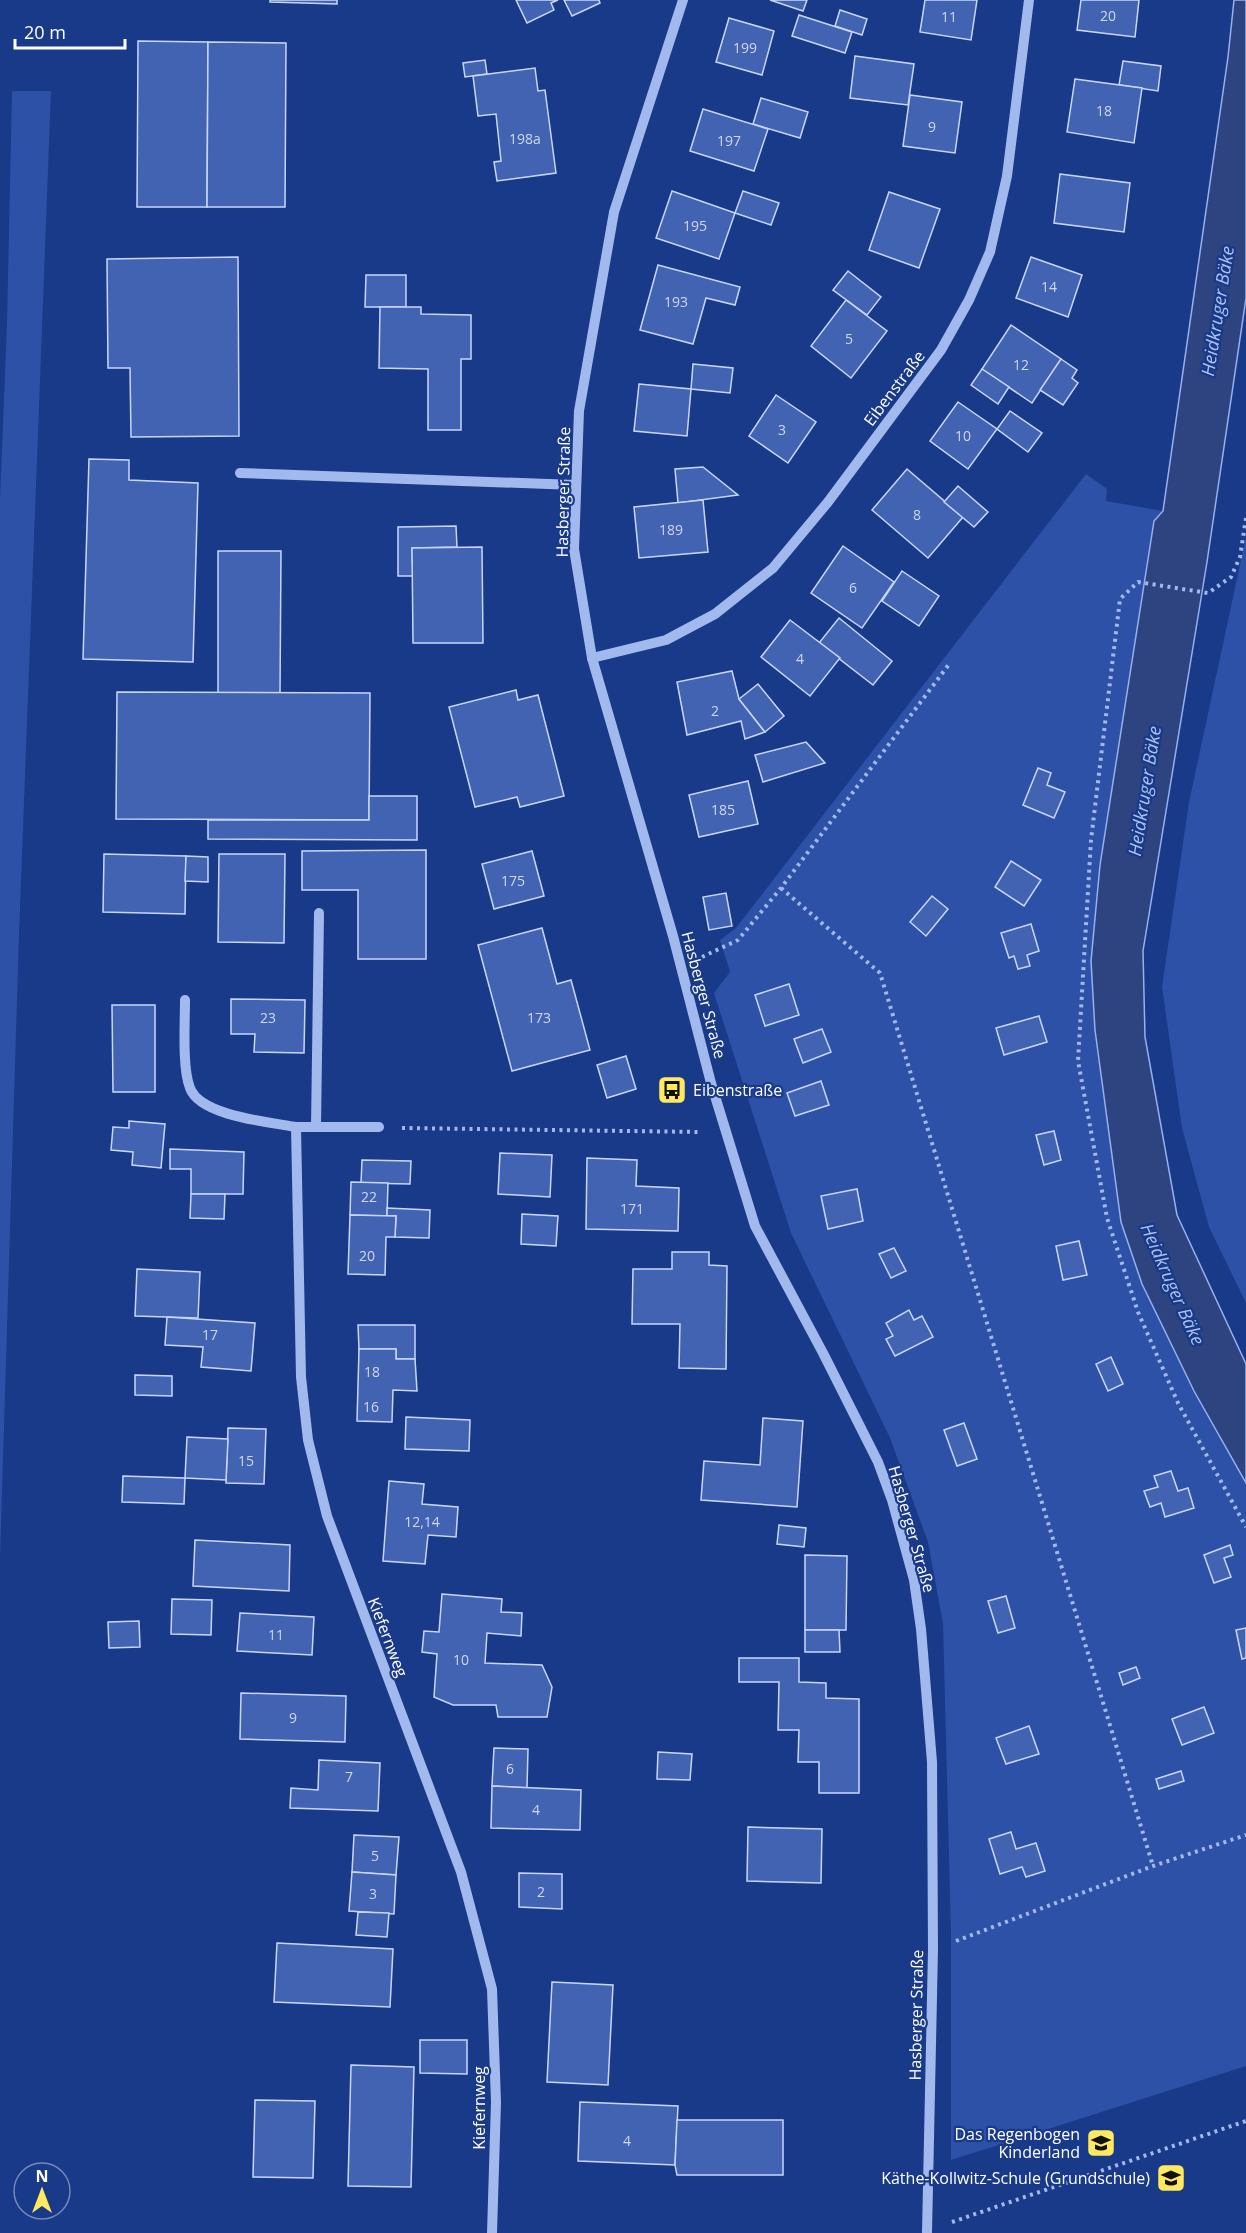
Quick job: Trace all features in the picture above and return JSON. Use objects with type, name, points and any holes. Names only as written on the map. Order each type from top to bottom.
[{"type":"street","name":"Hasberger Straße","points":[[683,0],[614,212],[579,411],[574,549],[591,658],[673,936],[725,1132],[756,1226],[878,1462],[892,1500],[914,1580],[921,1629],[932,1762],[933,1949],[927,2232]]},
{"type":"street","name":"Eibenstraße","points":[[591,658],[666,640],[715,614],[773,568],[828,502],[941,350],[969,300],[990,252],[1007,176],[1029,0]]},
{"type":"street","points":[[240,473],[576,485]]},
{"type":"street","points":[[316,1127],[319,913]]},
{"type":"street","points":[[185,1000],[187,1069],[190,1089],[199,1100],[219,1111],[296,1127],[379,1127]]},
{"type":"street","name":"Kiefernweg","points":[[296,1127],[301,1377],[308,1440],[327,1516],[461,1872],[492,1989],[496,2102],[492,2233]]},
{"type":"path","points":[[1246,518],[1240,557],[1231,577],[1208,592],[1138,582],[1120,599],[1091,840],[1078,1061],[1107,1218],[1138,1312],[1178,1403],[1246,1527]]},
{"type":"path","points":[[680,968],[738,940],[781,888],[950,663]]},
{"type":"path","points":[[781,888],[880,973],[1153,1866]]},
{"type":"path","points":[[379,1127],[725,1132]]},
{"type":"path","points":[[933,1949],[1153,1866],[1246,1835]]},
{"type":"path","points":[[927,2232],[1246,2121]]},
{"type":"shaded area","points":[[12,91],[51,91],[19,934],[0,1559],[0,500],[7,323]]},
{"type":"shaded area","points":[[1086,474],[1107,489],[1106,501],[1163,511],[1154,521],[1100,865],[1091,961],[1095,1030],[1121,1222],[1142,1284],[1194,1391],[1246,1483],[1246,2066],[951,2160],[951,1934],[943,1624],[928,1542],[890,1438],[791,1233],[714,993],[730,972],[720,940],[736,928]]},
{"type":"shaded area","points":[[1246,537],[1246,1303],[1209,1227],[1182,1128],[1162,987],[1189,802]]},
{"type":"water","name":"Heidkruger Bäke","points":[[1234,0],[1246,0],[1246,298],[1207,562],[1143,951],[1145,1037],[1177,1215],[1246,1364],[1246,1483],[1194,1391],[1142,1284],[1121,1222],[1095,1030],[1091,961],[1100,865],[1154,521],[1163,511],[1228,57]]},
{"type":"building","points":[[270,0],[337,0],[337,4],[270,2]]},
{"type":"building","points":[[516,0],[558,0],[551,3],[554,10],[527,23]]},
{"type":"building","points":[[564,0],[599,0],[600,3],[572,16]]},
{"type":"building","points":[[770,0],[807,0],[803,11]]},
{"type":"building","points":[[925,0],[977,0],[971,40],[920,32]]},
{"type":"building","points":[[1081,0],[1139,0],[1135,37],[1077,30]]},
{"type":"building","points":[[840,10],[867,19],[862,35],[835,26]]},
{"type":"building","points":[[799,15],[852,32],[845,53],[792,36]]},
{"type":"building","points":[[729,18],[774,31],[762,75],[716,62]]},
{"type":"building","points":[[138,41],[208,42],[207,207],[137,207]]},
{"type":"building","points":[[208,42],[286,43],[285,207],[207,207]]},
{"type":"building","points":[[855,56],[914,64],[908,105],[850,98]]},
{"type":"building","points":[[485,60],[487,74],[465,77],[463,63]]},
{"type":"building","points":[[1123,61],[1161,66],[1158,91],[1119,85]]},
{"type":"building","points":[[535,68],[538,91],[545,90],[556,173],[497,181],[494,162],[501,161],[496,114],[478,116],[473,76]]},
{"type":"building","points":[[1075,79],[1142,88],[1134,143],[1067,132]]},
{"type":"building","points":[[910,95],[962,102],[955,153],[903,146]]},
{"type":"building","points":[[761,98],[808,112],[800,138],[753,124]]},
{"type":"building","points":[[703,109],[768,129],[754,171],[690,151]]},
{"type":"building","points":[[1060,174],[1130,183],[1124,232],[1054,223]]},
{"type":"building","points":[[672,191],[735,213],[719,259],[656,238]]},
{"type":"building","points":[[743,191],[779,203],[771,225],[735,213]]},
{"type":"building","points":[[889,192],[940,209],[919,268],[869,250]]},
{"type":"building","points":[[238,257],[239,436],[131,437],[130,368],[108,368],[107,259]]},
{"type":"building","points":[[1031,257],[1082,275],[1068,317],[1016,298]]},
{"type":"building","points":[[658,265],[740,287],[735,305],[706,298],[693,344],[640,330]]},
{"type":"building","points":[[848,271],[881,297],[867,315],[833,290]]},
{"type":"building","points":[[366,275],[406,275],[406,307],[365,307]]},
{"type":"building","points":[[846,300],[887,331],[851,378],[811,346]]},
{"type":"building","points":[[380,307],[421,307],[421,314],[471,315],[471,359],[461,359],[461,430],[428,430],[428,369],[379,368]]},
{"type":"building","points":[[1011,325],[1061,359],[1032,403],[982,369]]},
{"type":"building","points":[[1061,359],[1077,370],[1072,378],[1078,383],[1063,405],[1040,390]]},
{"type":"building","points":[[693,364],[733,368],[730,393],[691,389]]},
{"type":"building","points":[[982,369],[1009,387],[998,404],[971,385]]},
{"type":"building","points":[[639,384],[691,389],[687,436],[634,431]]},
{"type":"building","points":[[776,395],[816,422],[788,463],[749,436]]},
{"type":"building","points":[[958,402],[997,429],[968,469],[930,441]]},
{"type":"building","points":[[1010,411],[1042,433],[1028,452],[997,429]]},
{"type":"building","points":[[89,459],[129,460],[129,480],[198,483],[193,662],[83,659]]},
{"type":"building","points":[[703,467],[738,495],[678,503],[675,469]]},
{"type":"building","points":[[907,469],[963,517],[928,558],[872,510]]},
{"type":"building","points":[[958,486],[988,512],[974,527],[944,502]]},
{"type":"building","points":[[703,500],[708,552],[639,558],[634,507]]},
{"type":"building","points":[[456,526],[457,547],[412,548],[413,576],[398,576],[398,527]]},
{"type":"building","points":[[843,546],[894,582],[862,628],[811,593]]},
{"type":"building","points":[[482,547],[483,643],[413,643],[412,548]]},
{"type":"building","points":[[218,551],[281,551],[280,693],[218,693]]},
{"type":"building","points":[[902,571],[939,596],[919,626],[882,601]]},
{"type":"building","points":[[839,618],[892,661],[873,685],[819,643]]},
{"type":"building","points":[[790,620],[840,658],[810,696],[761,657]]},
{"type":"building","points":[[732,671],[739,699],[765,732],[745,739],[741,721],[687,735],[677,682]]},
{"type":"building","points":[[758,684],[784,716],[765,732],[739,699]]},
{"type":"building","points":[[516,690],[518,700],[538,695],[564,796],[520,807],[517,797],[475,807],[449,707]]},
{"type":"building","points":[[117,692],[370,693],[369,820],[116,819]]},
{"type":"building","points":[[806,742],[825,763],[763,782],[755,755]]},
{"type":"building","points":[[1038,768],[1051,773],[1047,785],[1065,792],[1054,818],[1023,805]]},
{"type":"building","points":[[748,781],[758,824],[699,837],[689,795]]},
{"type":"building","points":[[369,796],[417,796],[417,840],[208,839],[208,820],[369,820]]},
{"type":"building","points":[[426,850],[426,959],[358,959],[358,890],[302,890],[302,851]]},
{"type":"building","points":[[532,851],[544,896],[494,909],[482,864]]},
{"type":"building","points":[[104,854],[186,856],[185,914],[103,912]]},
{"type":"building","points":[[219,854],[285,854],[284,943],[218,942]]},
{"type":"building","points":[[186,856],[208,857],[208,882],[185,881]]},
{"type":"building","points":[[1011,861],[1041,880],[1024,906],[995,887]]},
{"type":"building","points":[[726,893],[732,926],[709,930],[703,897]]},
{"type":"building","points":[[932,896],[948,909],[926,936],[910,922]]},
{"type":"building","points":[[1031,924],[1039,951],[1027,955],[1030,966],[1018,969],[1014,956],[1009,958],[1001,933]]},
{"type":"building","points":[[542,928],[557,984],[571,980],[590,1050],[512,1071],[478,945]]},
{"type":"building","points":[[789,984],[799,1015],[765,1026],[755,995]]},
{"type":"building","points":[[231,999],[305,1000],[304,1053],[254,1052],[255,1034],[231,1034]]},
{"type":"building","points":[[112,1005],[155,1005],[155,1092],[113,1092]]},
{"type":"building","points":[[1039,1016],[1047,1042],[1004,1055],[996,1028]]},
{"type":"building","points":[[822,1029],[831,1052],[803,1063],[794,1039]]},
{"type":"building","points":[[626,1056],[636,1089],[607,1098],[597,1065]]},
{"type":"building","points":[[821,1081],[829,1105],[795,1116],[787,1093]]},
{"type":"building","points":[[129,1121],[165,1124],[161,1168],[132,1165],[133,1152],[111,1150],[113,1127],[129,1128]]},
{"type":"building","points":[[1054,1131],[1061,1160],[1044,1165],[1036,1135]]},
{"type":"building","points":[[170,1149],[244,1152],[243,1194],[191,1194],[191,1169],[170,1169]]},
{"type":"building","points":[[500,1153],[552,1155],[550,1197],[498,1194]]},
{"type":"building","points":[[587,1158],[637,1160],[636,1186],[679,1188],[678,1231],[586,1229]]},
{"type":"building","points":[[362,1160],[411,1161],[410,1184],[361,1183]]},
{"type":"building","points":[[351,1182],[388,1183],[387,1216],[350,1215]]},
{"type":"building","points":[[857,1189],[863,1221],[828,1229],[821,1196]]},
{"type":"building","points":[[191,1194],[225,1194],[224,1219],[190,1218]]},
{"type":"building","points":[[387,1208],[430,1210],[429,1238],[395,1237],[396,1216],[387,1216]]},
{"type":"building","points":[[522,1214],[558,1216],[556,1246],[521,1244]]},
{"type":"building","points":[[350,1215],[396,1216],[395,1237],[386,1237],[385,1275],[348,1274]]},
{"type":"building","points":[[1079,1241],[1087,1275],[1063,1280],[1056,1246]]},
{"type":"building","points":[[894,1248],[906,1271],[891,1278],[879,1254]]},
{"type":"building","points":[[672,1252],[709,1252],[709,1265],[727,1266],[726,1369],[679,1368],[680,1324],[632,1324],[633,1269],[672,1269]]},
{"type":"building","points":[[137,1269],[200,1272],[198,1318],[135,1316]]},
{"type":"building","points":[[909,1310],[914,1320],[922,1316],[933,1337],[895,1356],[886,1339],[893,1336],[886,1323]]},
{"type":"building","points":[[167,1317],[255,1323],[251,1371],[201,1367],[203,1347],[165,1345]]},
{"type":"building","points":[[358,1325],[415,1325],[415,1359],[396,1359],[396,1349],[359,1349]]},
{"type":"building","points":[[359,1349],[396,1349],[396,1359],[415,1359],[417,1391],[393,1390],[392,1422],[357,1421]]},
{"type":"building","points":[[1111,1357],[1123,1384],[1108,1391],[1096,1364]]},
{"type":"building","points":[[135,1375],[172,1376],[172,1396],[135,1395]]},
{"type":"building","points":[[406,1417],[470,1420],[469,1451],[405,1449]]},
{"type":"building","points":[[763,1418],[803,1421],[797,1507],[701,1500],[704,1461],[760,1465]]},
{"type":"building","points":[[964,1423],[977,1459],[957,1466],[944,1430]]},
{"type":"building","points":[[228,1428],[266,1429],[264,1484],[226,1483]]},
{"type":"building","points":[[187,1437],[228,1439],[226,1480],[185,1478]]},
{"type":"building","points":[[1171,1471],[1178,1491],[1188,1488],[1194,1508],[1165,1517],[1161,1503],[1150,1507],[1144,1491],[1158,1487],[1154,1476]]},
{"type":"building","points":[[123,1476],[185,1478],[184,1504],[122,1502]]},
{"type":"building","points":[[389,1481],[424,1484],[422,1504],[458,1507],[456,1537],[428,1535],[425,1564],[383,1561]]},
{"type":"building","points":[[779,1525],[806,1528],[804,1547],[777,1544]]},
{"type":"building","points":[[195,1540],[290,1545],[289,1591],[193,1586]]},
{"type":"building","points":[[1230,1545],[1233,1555],[1224,1558],[1231,1577],[1214,1583],[1204,1555]]},
{"type":"building","points":[[805,1555],[847,1556],[846,1630],[805,1630]]},
{"type":"building","points":[[442,1594],[502,1599],[501,1612],[522,1613],[521,1636],[487,1633],[485,1663],[542,1665],[552,1687],[547,1717],[498,1717],[496,1705],[453,1705],[434,1697],[437,1654],[422,1652],[424,1631],[439,1632]]},
{"type":"building","points":[[1006,1596],[1015,1628],[998,1633],[988,1601]]},
{"type":"building","points":[[172,1599],[212,1600],[211,1635],[171,1634]]},
{"type":"building","points":[[240,1613],[314,1617],[312,1655],[237,1651]]},
{"type":"building","points":[[139,1621],[140,1647],[109,1648],[108,1622]]},
{"type":"building","points":[[1246,1628],[1246,1658],[1242,1659],[1236,1630]]},
{"type":"building","points":[[805,1630],[839,1630],[840,1652],[805,1652]]},
{"type":"building","points":[[739,1658],[799,1658],[799,1682],[826,1683],[826,1698],[859,1699],[859,1793],[819,1793],[819,1762],[798,1762],[799,1730],[778,1730],[779,1682],[739,1682]]},
{"type":"building","points":[[1136,1667],[1140,1678],[1123,1685],[1119,1673]]},
{"type":"building","points":[[241,1693],[346,1696],[345,1742],[240,1739]]},
{"type":"building","points":[[1204,1707],[1214,1733],[1182,1745],[1172,1719]]},
{"type":"building","points":[[1029,1726],[1039,1754],[1006,1764],[996,1738]]},
{"type":"building","points":[[494,1748],[528,1749],[527,1788],[492,1786]]},
{"type":"building","points":[[658,1752],[692,1754],[690,1780],[657,1779]]},
{"type":"building","points":[[319,1760],[380,1763],[378,1811],[290,1808],[291,1788],[318,1790]]},
{"type":"building","points":[[1181,1771],[1184,1781],[1159,1789],[1156,1779]]},
{"type":"building","points":[[492,1786],[581,1790],[580,1830],[491,1828]]},
{"type":"building","points":[[748,1827],[822,1829],[821,1883],[747,1881]]},
{"type":"building","points":[[1011,1832],[1016,1849],[1036,1843],[1045,1871],[1026,1877],[1022,1867],[1000,1874],[989,1839]]},
{"type":"building","points":[[354,1835],[399,1837],[396,1875],[352,1872]]},
{"type":"building","points":[[352,1872],[396,1875],[394,1914],[349,1911]]},
{"type":"building","points":[[519,1873],[562,1874],[562,1909],[519,1907]]},
{"type":"building","points":[[358,1912],[389,1913],[387,1937],[356,1935]]},
{"type":"building","points":[[277,1943],[393,1949],[390,2007],[274,2002]]},
{"type":"building","points":[[552,1982],[613,1985],[608,2085],[547,2082]]},
{"type":"building","points":[[420,2040],[467,2040],[467,2074],[420,2073]]},
{"type":"building","points":[[351,2065],[414,2067],[411,2187],[348,2186]]},
{"type":"building","points":[[255,2100],[315,2101],[313,2178],[253,2177]]},
{"type":"building","points":[[580,2102],[678,2106],[675,2165],[578,2161]]},
{"type":"building","points":[[677,2120],[783,2120],[783,2175],[677,2175],[675,2165]]},
{"type":"place","name":"Eibenstraße","points":[[672,1090]]},
{"type":"place","name":"Das Regenbogen Kinderland","points":[[1101,2143]]},
{"type":"place","name":"Käthe-Kollwitz-Schule (Grundschule)","points":[[1171,2178]]}]
